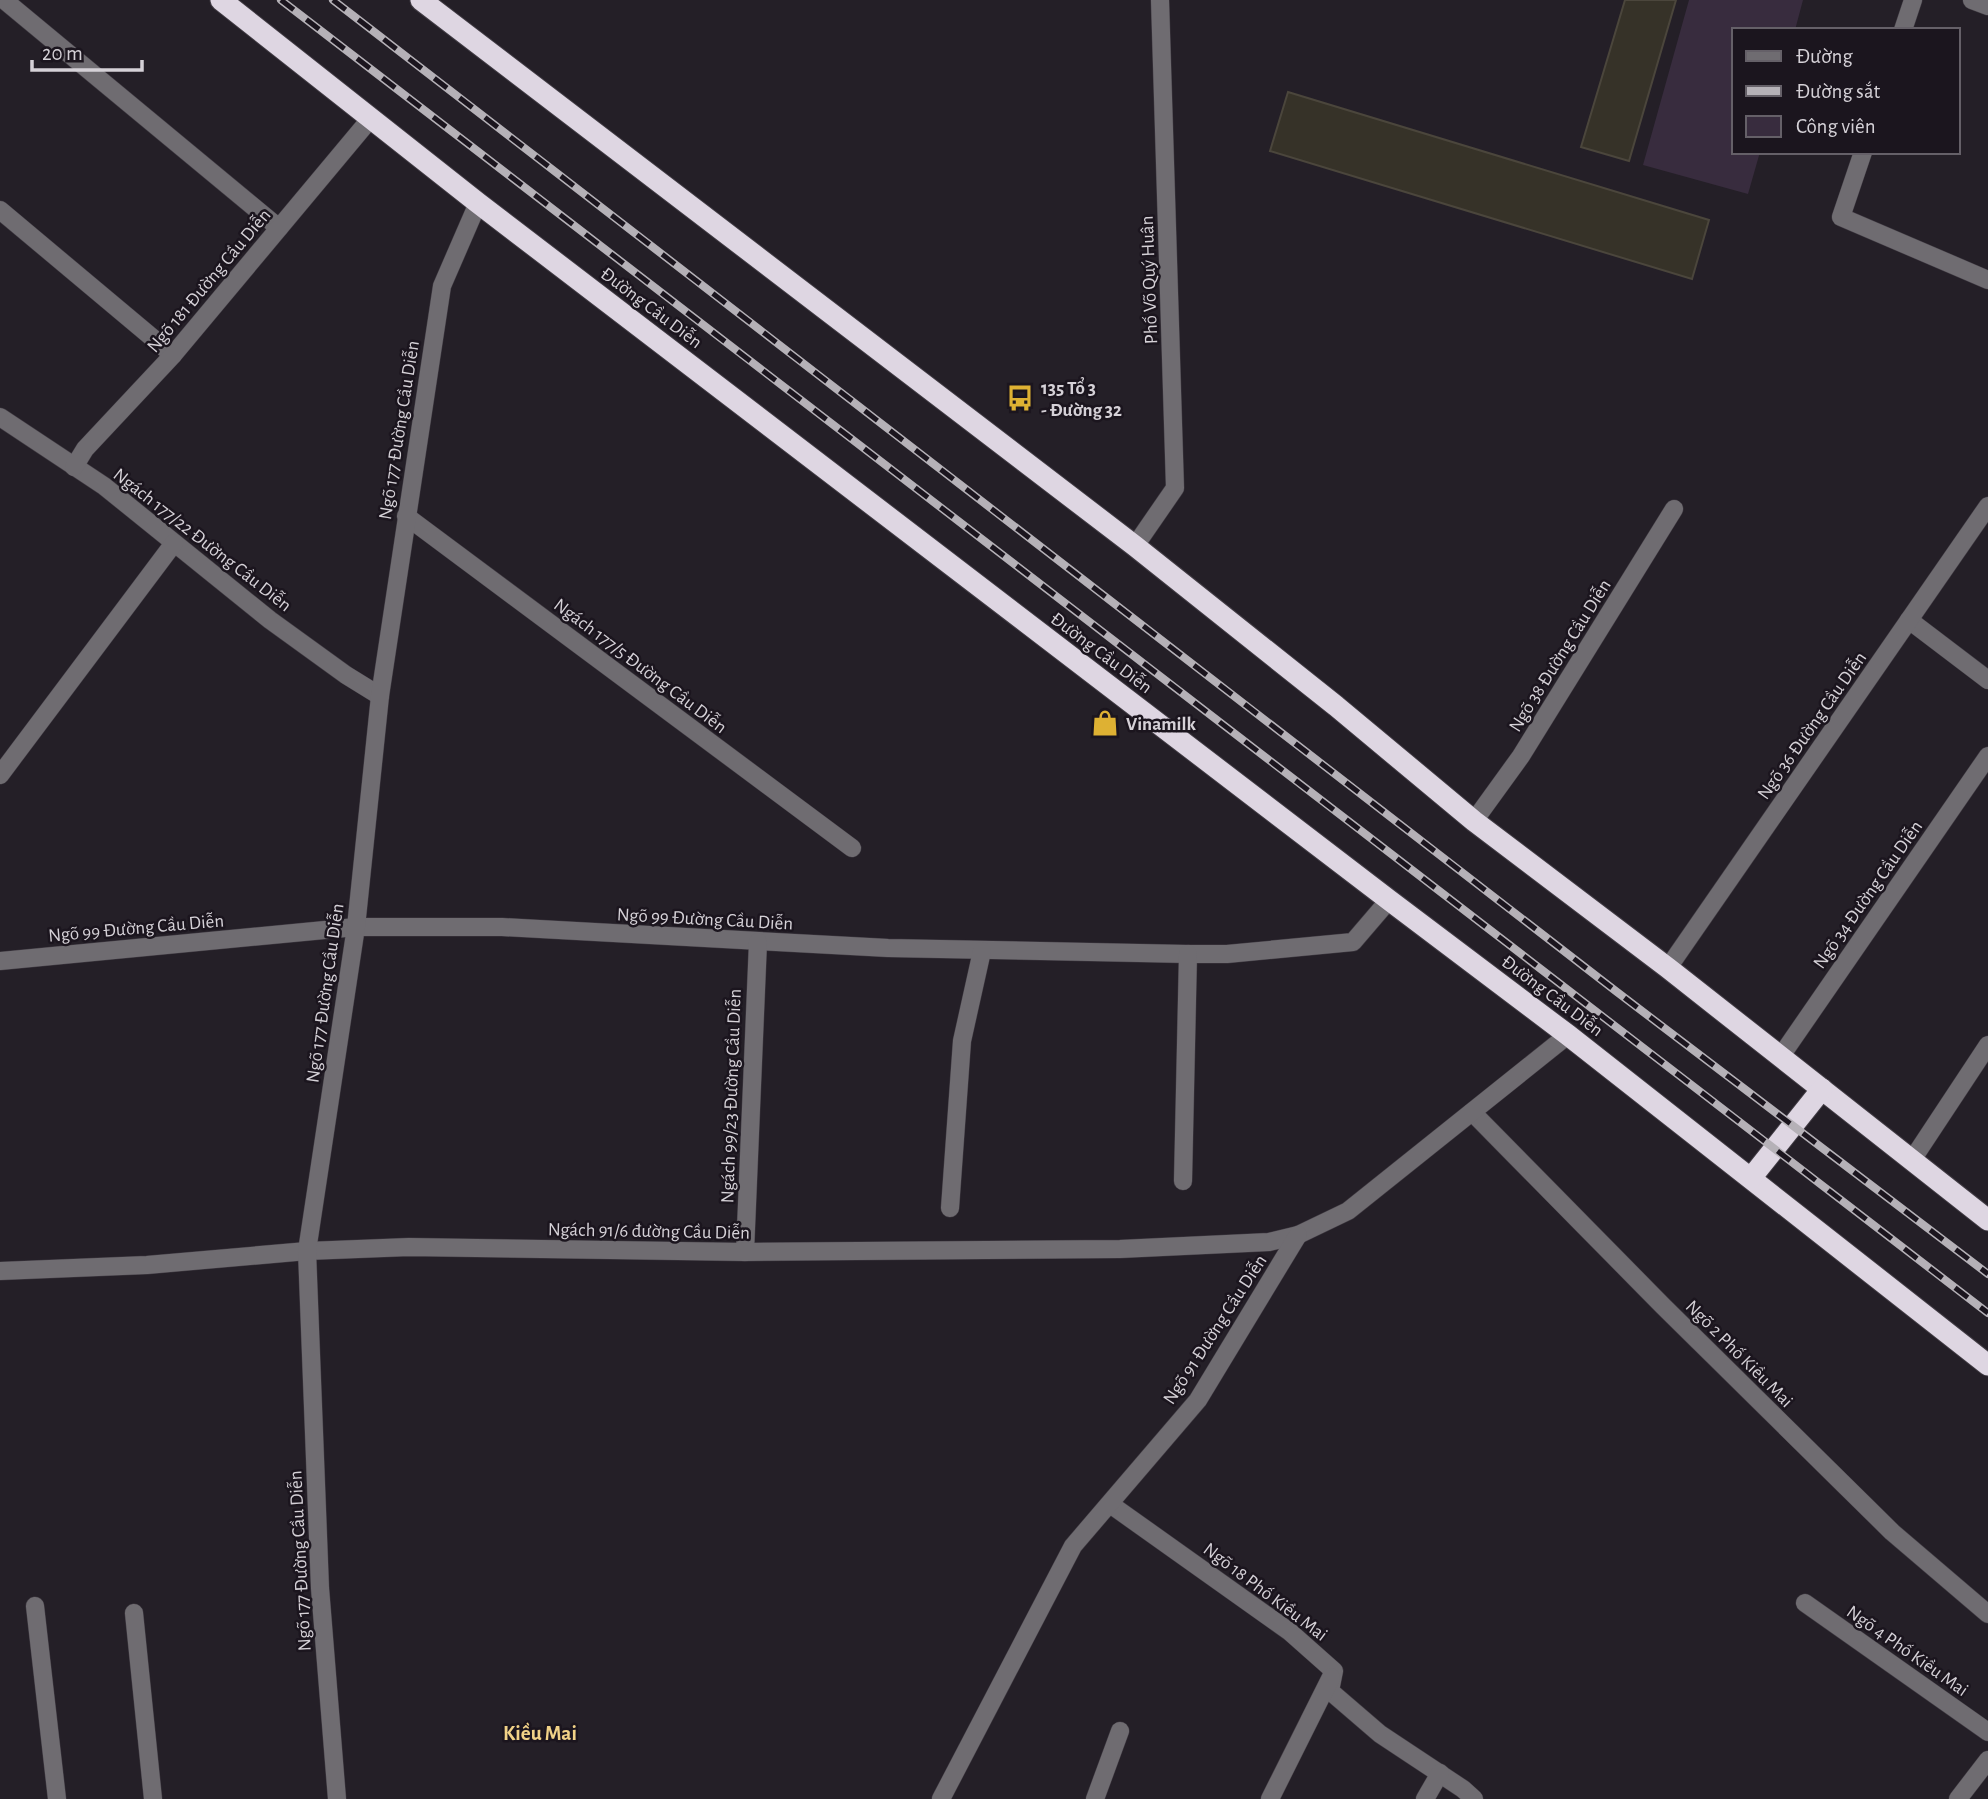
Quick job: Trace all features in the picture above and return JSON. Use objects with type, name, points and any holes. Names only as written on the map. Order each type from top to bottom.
[{"type":"highway","name":"Đường Cầu Diễn","points":[[221,0],[478,203],[1569,1035],[1988,1365]]},
{"type":"highway","points":[[421,0],[1135,546],[1336,706],[1474,821],[1668,968],[1988,1220]]},
{"type":"highway","points":[[1751,1178],[1822,1089]]},
{"type":"street","name":"Phố Võ Quý Huân","points":[[1135,546],[1175,488],[1160,0]]},
{"type":"street","points":[[1904,28],[1913,0]]},
{"type":"street","points":[[1972,0],[1988,6]]},
{"type":"street","points":[[2,1],[279,228]]},
{"type":"street","name":"Ngõ 181 Đường Cầu Diễn","points":[[74,467],[85,449],[173,355],[371,118]]},
{"type":"street","points":[[1862,154],[1841,217],[1988,281]]},
{"type":"street","name":"Ngõ 177 Đường Cầu Diễn","points":[[337,1799],[320,1588],[307,1251],[356,927],[380,696],[442,286],[478,203]]},
{"type":"street","points":[[0,210],[173,355]]},
{"type":"street","name":"Ngách 177/22 Đường Cầu Diễn","points":[[0,417],[104,486],[270,620],[380,696]]},
{"type":"street","name":"Ngõ 36 Đường Cầu Diễn","points":[[1668,968],[1988,506]]},
{"type":"street","name":"Ngõ 38 Đường Cầu Diễn","points":[[1474,821],[1521,756],[1674,509]]},
{"type":"street","name":"Ngách 177/5 Đường Cầu Diễn","points":[[406,516],[852,848]]},
{"type":"street","points":[[0,775],[174,543]]},
{"type":"street","points":[[1909,620],[1988,680]]},
{"type":"street","name":"Ngõ 34 Đường Cầu Diễn","points":[[1781,1056],[1988,756]]},
{"type":"street","name":"Ngõ 99 Đường Cầu Diễn","points":[[0,961],[356,927],[502,927],[758,942],[982,950],[1227,954],[1353,942],[1390,901]]},
{"type":"street","name":"Ngách 99/23 Đường Cầu Diễn","points":[[745,1252],[758,942]]},
{"type":"street","points":[[950,1208],[962,1041],[982,950]]},
{"type":"street","points":[[1183,1181],[1188,954]]},
{"type":"street","points":[[1298,1235],[1348,1211],[1569,1035]]},
{"type":"street","points":[[1912,1160],[1988,1045]]},
{"type":"street","name":"Ngõ 2 Phố Kiều Mai","points":[[1472,1112],[1663,1306],[1892,1532],[1988,1614]]},
{"type":"street","name":"Ngách 91/6 đường Cầu Diễn","points":[[0,1271],[147,1265],[307,1251],[409,1247],[745,1252],[1119,1249],[1269,1242],[1298,1235]]},
{"type":"street","name":"Ngõ 91 Đường Cầu Diễn","points":[[941,1799],[1073,1546],[1198,1400],[1298,1235]]},
{"type":"street","name":"Ngõ 18 Phố Kiều Mai","points":[[1110,1504],[1290,1632],[1334,1671]]},
{"type":"street","name":"Ngõ 4 Phố Kiều Mai","points":[[1805,1603],[1988,1732]]},
{"type":"street","points":[[35,1606],[57,1799]]},
{"type":"street","points":[[134,1614],[153,1799]]},
{"type":"street","points":[[1334,1671],[1330,1691],[1380,1734],[1474,1799]]},
{"type":"street","points":[[1270,1799],[1334,1671]]},
{"type":"street","points":[[1095,1799],[1120,1731]]},
{"type":"street","points":[[1958,1799],[1988,1760]]},
{"type":"street","points":[[1425,1799],[1440,1773]]},
{"type":"green space","points":[[1689,0],[1803,0],[1796,28],[1732,28],[1732,154],[1759,154],[1748,194],[1643,165]]},
{"type":"building","points":[[1625,0],[1676,0],[1629,161],[1581,147]]},
{"type":"building","points":[[1288,92],[1709,220],[1692,279],[1270,151]]},
{"type":"railway","points":[[281,0],[1988,1313]]},
{"type":"railway","points":[[333,0],[1617,992],[1988,1274]]},
{"type":"place","name":"135 Tổ 3 - Đường 32","points":[[1020,398]]},
{"type":"place","name":"Vinamilk","points":[[1105,723]]},
{"type":"district","name":"Kiều Mai","points":[[540,1733]]}]
